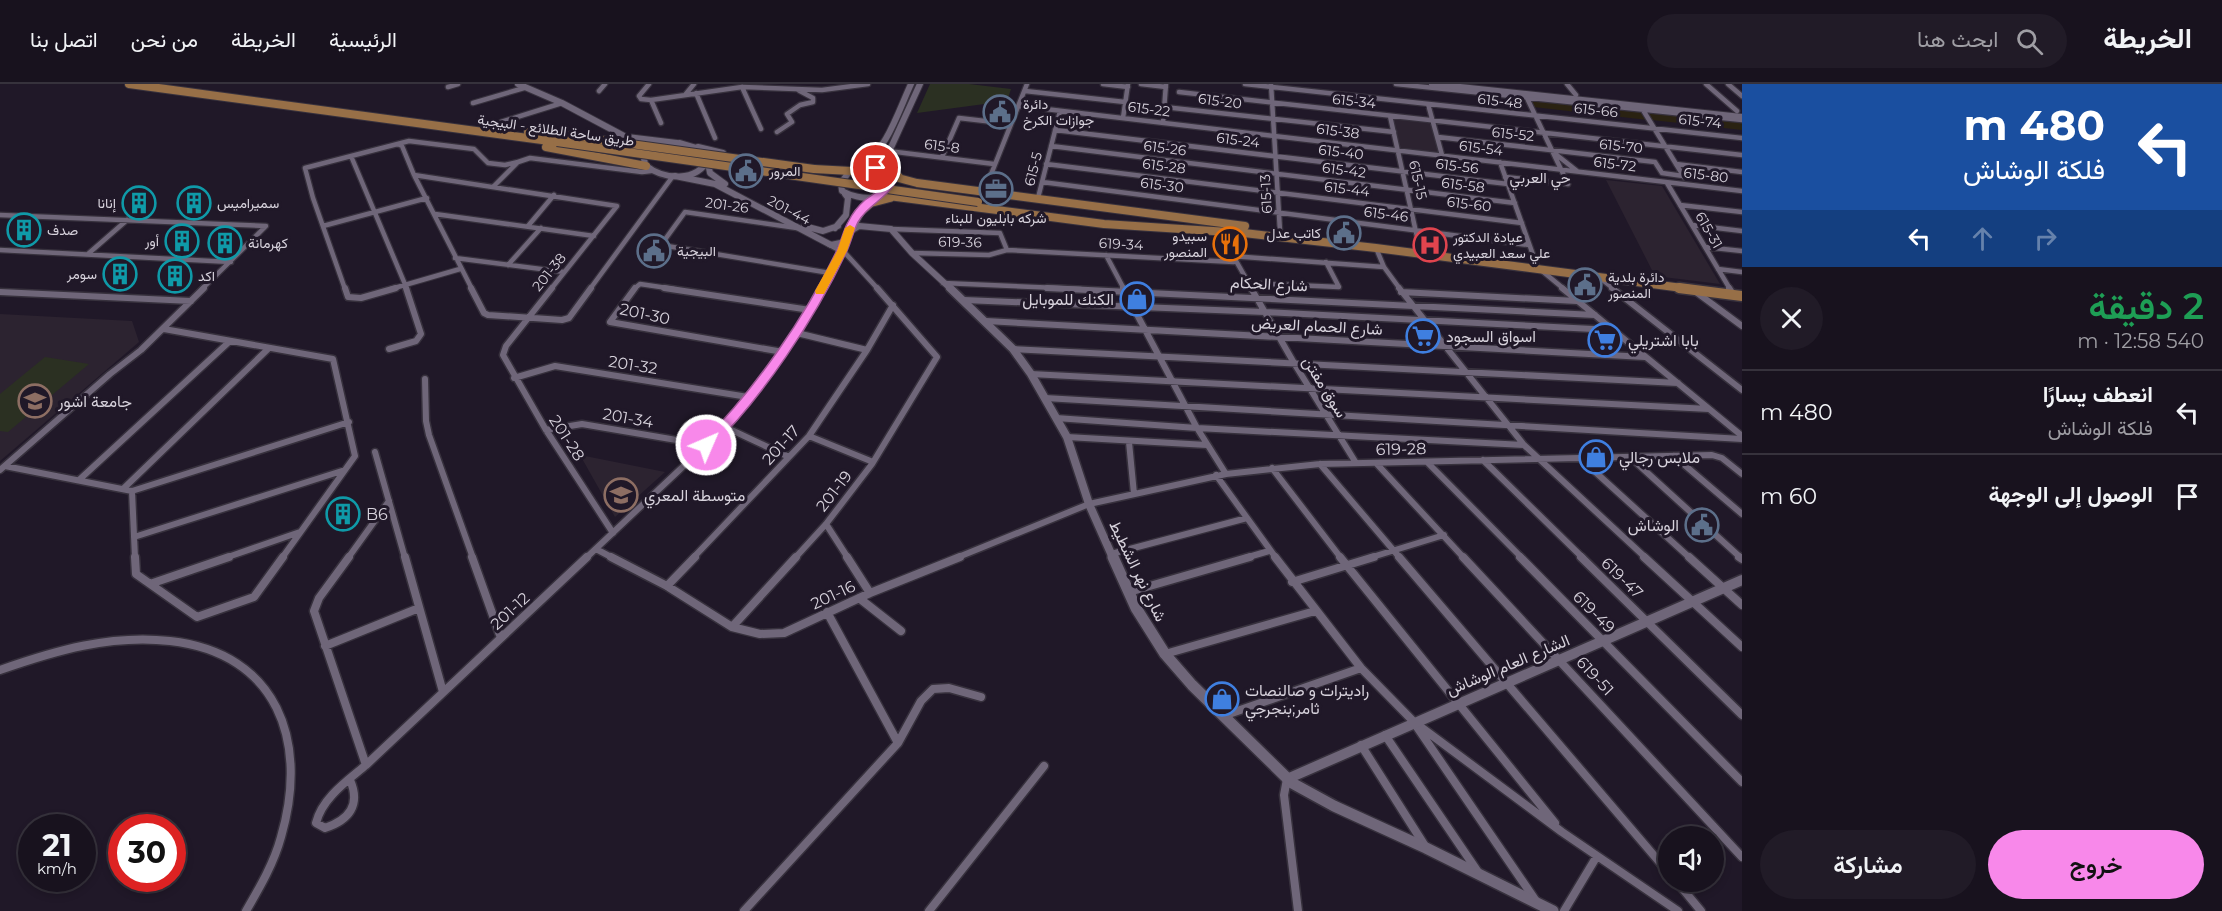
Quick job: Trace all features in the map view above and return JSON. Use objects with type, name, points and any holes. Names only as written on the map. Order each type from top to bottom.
[{"type":"main road","name":"طريق ساحة الطلائع - البيجية","points":[[129,84],[449,127],[561,138]]},
{"type":"main road","name":"طريق ساحة الطلائع - البيجية","points":[[159,84],[980,197]]},
{"type":"main road","points":[[561,138],[840,172],[867,165],[910,84]]},
{"type":"main road","points":[[881,195],[891,183],[889,174],[883,167],[886,155],[920,84]]},
{"type":"main road","points":[[1432,84],[1473,85],[1739,112]]},
{"type":"main road","points":[[1473,85],[1526,96],[1742,119]]},
{"type":"main road","points":[[449,127],[496,139],[624,160],[649,169]]},
{"type":"main road","points":[[649,169],[644,160],[647,154],[661,146],[680,143],[728,154],[835,168],[876,168],[917,183],[980,197],[1173,227]]},
{"type":"main road","points":[[698,147],[708,156],[708,171],[717,180],[805,226],[823,231],[838,226]]},
{"type":"main road","points":[[886,155],[884,164],[893,174],[917,183]]},
{"type":"main road","points":[[835,168],[861,165],[873,157]]},
{"type":"main road","points":[[674,176],[695,172],[708,163]]},
{"type":"main road","name":"201-44","points":[[649,169],[715,184],[827,243]]},
{"type":"main road","points":[[856,169],[841,183],[842,192],[848,198],[849,204],[845,217],[824,237],[827,243],[839,245],[854,227],[867,226]]},
{"type":"main road","points":[[842,192],[861,199],[881,195],[1104,224],[1219,231],[1376,248],[1742,294]]},
{"type":"main road","name":"201-12","points":[[848,236],[857,214],[867,203],[881,195]]},
{"type":"main road","points":[[980,197],[1038,198],[1420,250],[1600,278],[1742,294]]},
{"type":"main road","points":[[980,197],[1256,228]]},
{"type":"main road","points":[[891,229],[857,223],[857,214],[868,205],[884,199],[918,199]]},
{"type":"main road","name":"شارع نهر الشطيط","points":[[891,229],[912,253],[986,321],[1013,349],[1031,374],[1067,437],[1089,504],[1145,623],[1166,654],[1223,716],[1287,779],[1334,806],[1426,848],[1553,911]]},
{"type":"street","points":[[448,87],[458,84]]},
{"type":"street","points":[[599,91],[605,84]]},
{"type":"street","points":[[649,84],[639,97],[651,100],[742,87],[793,86],[822,90],[868,84]]},
{"type":"street","points":[[685,95],[694,84]]},
{"type":"street","points":[[980,197],[1020,106],[1027,84]]},
{"type":"street","points":[[1103,84],[1128,85],[1123,118]]},
{"type":"street","points":[[1141,84],[1166,86],[1163,123]]},
{"type":"street","name":"615-48","points":[[1245,84],[1535,115]]},
{"type":"street","points":[[1396,84],[1742,119]]},
{"type":"street","points":[[1567,84],[1576,95]]},
{"type":"street","points":[[1706,84],[1739,112]]},
{"type":"street","points":[[1728,84],[1742,96]]},
{"type":"street","points":[[473,103],[521,86],[562,103],[624,136],[632,141],[634,147],[647,151],[647,154]]},
{"type":"street","points":[[777,132],[792,122],[788,114],[800,105],[813,102],[813,98],[793,86]]},
{"type":"street","name":"615-13","points":[[1271,86],[1280,231]]},
{"type":"street","points":[[742,87],[761,129]]},
{"type":"street","points":[[1025,91],[1125,102]]},
{"type":"street","points":[[696,93],[714,138]]},
{"type":"street","name":"615-34","points":[[1179,93],[1742,154]]},
{"type":"street","points":[[1505,177],[1568,184],[1526,96]]},
{"type":"street","points":[[651,100],[661,123]]},
{"type":"street","points":[[501,122],[562,103]]},
{"type":"street","points":[[1428,104],[1442,155]]},
{"type":"street","name":"615-22","points":[[1020,106],[1275,135]]},
{"type":"street","name":"615-20","points":[[1164,107],[1394,132]]},
{"type":"street","points":[[1643,110],[1689,185]]},
{"type":"street","name":"615-5","points":[[1038,198],[1060,111]]},
{"type":"street","name":"615-66","points":[[1535,115],[1654,128]]},
{"type":"street","name":"615-15","points":[[1390,116],[1420,250]]},
{"type":"street","points":[[942,158],[959,118],[1011,124]]},
{"type":"street","name":"615-74","points":[[1654,128],[1742,138]]},
{"type":"street","name":"615-24","points":[[1055,130],[1276,156]]},
{"type":"street","name":"615-38","points":[[1275,135],[1398,150]]},
{"type":"street","points":[[624,136],[640,140],[680,143]]},
{"type":"street","name":"615-52","points":[[1438,138],[1551,150]]},
{"type":"street","points":[[460,269],[361,298],[348,297],[306,177],[305,168],[398,144],[422,141],[474,149],[488,164],[494,165],[533,158],[642,172],[649,169]]},
{"type":"street","points":[[398,144],[402,146],[460,269],[484,313],[562,320],[569,318],[674,176]]},
{"type":"street","name":"615-26","points":[[1051,146],[1277,174]]},
{"type":"street","name":"615-54","points":[[1398,150],[1561,170]]},
{"type":"street","points":[[1551,150],[1578,172]]},
{"type":"street","name":"615-70","points":[[1551,150],[1655,162],[1662,173],[1683,176]]},
{"type":"street","name":"615-8","points":[[886,155],[994,164]]},
{"type":"street","points":[[351,156],[405,285],[421,334],[416,340],[389,349]]},
{"type":"street","name":"615-40","points":[[1276,156],[1403,171]]},
{"type":"street","points":[[494,186],[518,162]]},
{"type":"street","points":[[1500,162],[1539,268],[1577,302],[1742,437]]},
{"type":"street","name":"615-28","points":[[1046,164],[1278,193]]},
{"type":"street","points":[[1676,164],[1742,172]]},
{"type":"street","name":"615-72","points":[[1561,170],[1666,183]]},
{"type":"street","name":"615-56","points":[[1403,171],[1508,184]]},
{"type":"street","name":"615-42","points":[[1277,174],[1408,190]]},
{"type":"street","points":[[414,175],[554,195]]},
{"type":"street","name":"615-30","points":[[1042,182],[1280,213]]},
{"type":"street","name":"615-80","points":[[1666,183],[1742,191]]},
{"type":"street","name":"615-31","points":[[1666,183],[1731,291]]},
{"type":"street","name":"615-58","points":[[1408,190],[1515,203]]},
{"type":"street","name":"615-44","points":[[1278,193],[1412,210]]},
{"type":"street","points":[[528,226],[554,195]]},
{"type":"street","name":"201-38","points":[[503,355],[506,346],[528,317],[617,206],[554,195]]},
{"type":"street","points":[[323,226],[427,198]]},
{"type":"street","points":[[1680,205],[1742,212]]},
{"type":"street","name":"615-60","points":[[1412,210],[1522,223]]},
{"type":"street","name":"201-26","points":[[797,228],[685,212],[661,245],[830,273]]},
{"type":"street","name":"615-46","points":[[1280,213],[1530,245]]},
{"type":"street","points":[[435,214],[594,236]]},
{"type":"street","points":[[0,215],[266,226],[164,329],[2,468]]},
{"type":"street","points":[[88,254],[127,220]]},
{"type":"street","points":[[1692,225],[1742,231]]},
{"type":"street","points":[[508,265],[541,228]]},
{"type":"street","points":[[891,229],[1000,233],[1007,250]]},
{"type":"street","name":"سوق مفتن","points":[[1219,231],[1293,363],[1356,463]]},
{"type":"street","name":"201-12","points":[[350,780],[356,790],[357,802],[351,813],[338,825],[325,828],[316,823],[316,816],[322,806],[725,427],[797,333],[848,236]]},
{"type":"street","points":[[827,243],[842,251],[893,305]]},
{"type":"street","points":[[1705,247],[1742,251]]},
{"type":"street","points":[[1376,248],[1384,267],[1422,320],[1446,346],[1524,445],[1742,647]]},
{"type":"street","points":[[0,250],[231,262]]},
{"type":"street","name":"619-36","points":[[912,253],[989,255],[1007,250]]},
{"type":"street","name":"619-34","points":[[1007,250],[1326,262],[1384,267]]},
{"type":"street","points":[[1106,255],[1197,428],[1226,474]]},
{"type":"street","points":[[455,258],[564,272]]},
{"type":"street","points":[[1248,284],[1339,287],[1326,262]]},
{"type":"street","points":[[1718,269],[1742,272]]},
{"type":"street","points":[[1600,278],[1742,390]]},
{"type":"street","name":"شارع الحكام","points":[[943,282],[1125,292],[1256,296],[1595,315]]},
{"type":"street","name":"201-30","points":[[783,352],[610,322],[640,284],[810,310]]},
{"type":"street","points":[[1694,290],[1742,326]]},
{"type":"street","points":[[0,292],[191,301]]},
{"type":"street","points":[[1401,292],[1577,302]]},
{"type":"street","points":[[964,300],[1266,312],[1612,330]]},
{"type":"street","name":"201-17","points":[[667,586],[809,436],[867,350],[893,305]]},
{"type":"street","name":"201-19","points":[[732,627],[826,524],[873,462],[937,357],[893,305]]},
{"type":"street","name":"شارع الحمام العريض","points":[[986,321],[1646,357]]},
{"type":"street","points":[[132,491],[136,574],[197,617],[254,597],[355,456],[333,359],[164,329]]},
{"type":"street","points":[[797,333],[867,350]]},
{"type":"street","points":[[79,480],[230,341]]},
{"type":"street","points":[[123,489],[269,348]]},
{"type":"street","points":[[1013,349],[1678,384]]},
{"type":"street","name":"201-28","points":[[503,355],[514,378],[546,430],[613,533]]},
{"type":"street","name":"201-32","points":[[514,378],[555,366],[748,397]]},
{"type":"street","points":[[1031,374],[1709,409]]},
{"type":"street","points":[[425,379],[426,421],[429,435],[501,638]]},
{"type":"street","points":[[1045,398],[1509,426],[1742,437]]},
{"type":"street","points":[[1056,418],[1197,428],[1524,445]]},
{"type":"street","points":[[2,468],[132,491],[349,422]]},
{"type":"street","name":"201-34","points":[[546,430],[582,424],[706,445]]},
{"type":"street","points":[[725,427],[789,457]]},
{"type":"street","points":[[809,436],[873,462]]},
{"type":"street","points":[[1067,437],[1207,445]]},
{"type":"street","points":[[1129,442],[1134,494]]},
{"type":"street","points":[[375,452],[442,693]]},
{"type":"street","points":[[1674,456],[1742,514]]},
{"type":"street","name":"619-28","points":[[1089,504],[1216,475],[1320,464],[1718,456],[1734,468]]},
{"type":"street","points":[[1630,457],[1742,559]]},
{"type":"street","points":[[1581,459],[1742,604]]},
{"type":"street","name":"619-47","points":[[1483,460],[1742,715]]},
{"type":"street","name":"619-49","points":[[1427,462],[1742,782]]},
{"type":"street","name":"619-51","points":[[1376,463],[1742,856]]},
{"type":"street","points":[[1320,464],[1658,860]]},
{"type":"street","points":[[1734,468],[1742,466]]},
{"type":"street","points":[[1272,468],[1346,565],[1562,832]]},
{"type":"street","points":[[1734,468],[1742,474]]},
{"type":"street","points":[[134,537],[345,470]]},
{"type":"street","points":[[1216,475],[1269,551],[1315,611],[1361,668],[1414,722],[1562,832],[1678,911]]},
{"type":"street","points":[[366,765],[315,615],[316,605],[389,501]]},
{"type":"street","name":"201-16","points":[[596,549],[667,586],[732,627],[760,634],[784,633],[870,593],[1089,504]]},
{"type":"street","points":[[1111,554],[1247,518]]},
{"type":"street","points":[[826,524],[870,593]]},
{"type":"street","points":[[150,584],[301,531]]},
{"type":"street","points":[[1292,582],[1444,535]]},
{"type":"street","points":[[1129,592],[1269,551]]},
{"type":"street","name":"الشارع العام الوشاش","points":[[1287,779],[1742,580]]},
{"type":"street","points":[[859,598],[901,631]]},
{"type":"street","points":[[325,646],[419,608]]},
{"type":"street","points":[[1166,654],[1315,611]]},
{"type":"street","points":[[827,612],[898,743]]},
{"type":"street","points":[[0,670],[53,652],[105,641],[153,639],[196,645],[232,659],[261,682],[282,712],[292,750],[292,795],[279,846],[246,911]]},
{"type":"street","points":[[1223,716],[1361,668]]},
{"type":"street","points":[[744,911],[898,743],[923,697],[930,690],[942,687],[981,697]]},
{"type":"street","points":[[1414,722],[1538,903]]},
{"type":"street","points":[[1385,735],[1479,874]]},
{"type":"street","points":[[1361,745],[1426,848]]},
{"type":"street","points":[[929,911],[1044,766]]},
{"type":"street","points":[[1287,779],[1284,795],[1298,911]]},
{"type":"street","points":[[1564,911],[1597,856]]},
{"type":"street","points":[[1685,892],[1701,911]]},
{"type":"shaded area","points":[[1530,99],[1642,111],[1648,120],[1533,107]]},
{"type":"shaded area","points":[[1647,111],[1742,121],[1742,130],[1652,120]]},
{"type":"shaded area","points":[[1392,117],[1430,121],[1440,153],[1400,149]]},
{"type":"shaded area","points":[[1606,180],[1662,186],[1720,284],[1655,276]]},
{"type":"shaded area","name":"جامعة اشور","points":[[0,314],[132,321],[139,342],[0,461]]},
{"type":"shaded area","name":"متوسطة المعري","points":[[580,455],[665,472],[615,517]]},
{"type":"green space","points":[[930,84],[969,84],[1011,89],[1007,101],[917,113]]},
{"type":"green space","points":[[45,357],[89,364],[8,432],[0,431],[0,394]]},
{"type":"slow traffic","points":[[820,291],[842,251],[850,228]]},
{"type":"place","name":"دائرة جوازات الكرخ","points":[[1000,112]]},
{"type":"place","name":"المرور","points":[[746,171]]},
{"type":"place","name":"شركه بابليون للبناء","points":[[996,189]]},
{"type":"place","name":"إنانا","points":[[139,203]]},
{"type":"place","name":"سميراميس","points":[[194,203]]},
{"type":"place","name":"صدف","points":[[24,230]]},
{"type":"place","name":"كاتب عدل","points":[[1344,233]]},
{"type":"place","name":"أور","points":[[182,241]]},
{"type":"place","name":"كهرمانة","points":[[225,243]]},
{"type":"place","name":"سبيدو المنصور","points":[[1230,244]]},
{"type":"place","name":"عيادة الدكتور علي سعد العبيدي","points":[[1430,245]]},
{"type":"place","name":"البيجية","points":[[654,251]]},
{"type":"place","name":"سومر","points":[[120,274]]},
{"type":"place","name":"اكد","points":[[175,276]]},
{"type":"place","name":"دائرة بلدية المنصور","points":[[1585,285]]},
{"type":"place","name":"الكنك للموبايل","points":[[1137,299]]},
{"type":"place","name":"اسواق السجود","points":[[1423,336]]},
{"type":"place","name":"بابا اشتريلي","points":[[1605,340]]},
{"type":"place","name":"جامعة اشور","points":[[35,401]]},
{"type":"place","name":"ملابس رجالي","points":[[1596,457]]},
{"type":"place","name":"متوسطة المعري","points":[[621,495]]},
{"type":"place","name":"B6","points":[[343,514]]},
{"type":"place","name":"الوشاش","points":[[1702,525]]},
{"type":"place","name":"راديترات و صالنصات ثامر;بنجرجي","points":[[1222,699]]},
{"type":"district","name":"حي العربي","points":[[1540,177]]},
{"type":"route","points":[[706,445],[725,427],[797,333],[842,251],[852,224],[859,213],[867,203],[884,194],[888,189],[891,176],[886,171],[876,168]]}]
